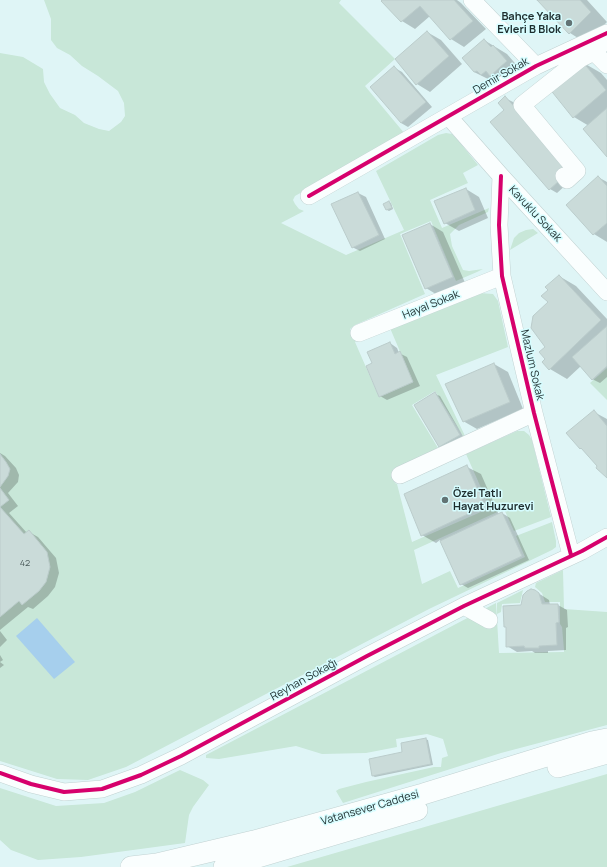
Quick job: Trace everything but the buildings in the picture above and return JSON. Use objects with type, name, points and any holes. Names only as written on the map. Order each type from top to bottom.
[{"type":"main road","name":"Vatansever Caddesi","points":[[130,867],[157,864],[254,841],[423,794],[592,742],[607,739]]},
{"type":"main road","name":"Vatansever Caddesi","points":[[224,867],[607,753]]},
{"type":"street","points":[[472,0],[536,66]]},
{"type":"street","name":"Demir Sokak","points":[[309,196],[536,66],[607,33]]},
{"type":"street","points":[[564,176],[567,180],[577,171],[522,105],[580,59],[594,52],[607,40]]},
{"type":"street","points":[[594,52],[607,66]]},
{"type":"street","name":"Kavuklu Sokak","points":[[449,117],[607,292]]},
{"type":"street","name":"Mazlum Sokak","points":[[501,176],[499,225],[502,276],[534,413],[576,553]]},
{"type":"street","name":"Hayal Sokak","points":[[359,333],[502,276]]},
{"type":"street","points":[[400,475],[534,413]]},
{"type":"street","name":"Reyhan Sokağı","points":[[0,773],[31,784],[64,792],[102,790],[141,775],[180,756],[464,606],[607,537]]},
{"type":"street","points":[[576,553],[607,549]]},
{"type":"street","points":[[464,606],[489,620]]},
{"type":"green space","points":[[44,0],[341,0],[339,3],[395,59],[365,86],[405,134],[295,196],[293,200],[295,204],[299,209],[304,211],[281,223],[346,255],[404,230],[376,171],[438,135],[446,133],[452,134],[457,139],[478,165],[463,173],[468,183],[430,200],[442,228],[489,208],[488,212],[459,225],[450,234],[452,246],[463,270],[469,271],[483,269],[456,281],[431,221],[400,234],[425,294],[355,325],[350,329],[379,397],[413,382],[390,328],[479,293],[493,294],[498,301],[508,347],[436,375],[465,436],[463,436],[435,391],[412,405],[438,448],[393,469],[392,476],[397,484],[412,542],[490,508],[466,454],[517,431],[524,431],[532,440],[551,517],[514,531],[504,509],[414,550],[422,584],[450,571],[458,588],[525,557],[516,536],[552,522],[556,541],[556,547],[552,550],[429,609],[126,767],[88,780],[57,779],[0,761],[0,53],[23,57],[43,69],[44,82],[60,108],[75,115],[84,123],[109,131],[121,122],[125,116],[124,103],[118,91],[82,66],[70,55],[57,48],[51,40],[51,19]]},
{"type":"green space","points":[[533,229],[538,233],[510,250],[514,238],[519,233]]},
{"type":"green space","points":[[607,368],[607,400],[590,383]]},
{"type":"green space","points":[[563,570],[564,650],[562,627],[560,624],[560,602],[545,602],[542,593],[535,587],[536,583]]},
{"type":"green space","points":[[523,590],[520,603],[502,604],[501,612],[497,614],[497,603]]},
{"type":"green space","points":[[496,603],[499,653],[564,652],[564,609],[607,612],[607,725],[501,753],[343,803],[336,791],[339,789],[434,767],[441,767],[442,758],[448,756],[443,739],[427,734],[396,739],[397,747],[366,753],[322,754],[296,746],[219,759],[206,758],[206,755]]},
{"type":"green space","points":[[180,770],[203,780],[209,785],[189,815],[185,843],[81,857],[38,860],[11,850],[0,840],[0,788],[56,806],[104,803],[135,792]]},
{"type":"green space","points":[[607,774],[607,867],[287,867]]},
{"type":"water","points":[[37,618],[75,662],[54,679],[16,636]]},
{"type":"cycle path","points":[[309,196],[536,66],[607,33]]},
{"type":"cycle path","points":[[501,176],[499,225],[502,276],[534,413],[571,555]]},
{"type":"cycle path","points":[[0,773],[31,784],[64,792],[102,789],[141,775],[181,756],[367,656],[464,606],[582,551],[607,537]]},
{"type":"place","name":"Bahçe Yaka Evleri B Blok","points":[[569,23]]},
{"type":"place","name":"Özel Tatlı Hayat Huzurevi","points":[[445,500]]}]
